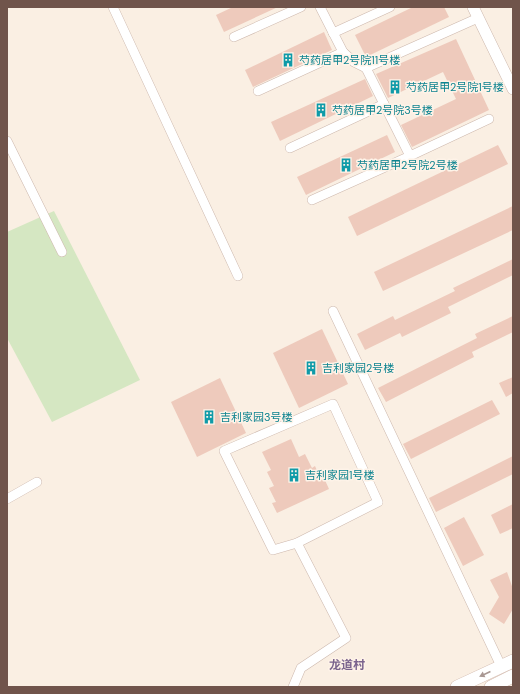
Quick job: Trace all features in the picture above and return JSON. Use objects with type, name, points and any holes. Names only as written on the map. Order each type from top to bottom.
[{"type":"main road","points":[[457,687],[507,664]]},
{"type":"main road","points":[[491,687],[513,676]]},
{"type":"street","points":[[112,7],[238,276]]},
{"type":"street","points":[[234,37],[301,7]]},
{"type":"street","points":[[320,7],[343,52],[354,62],[366,68],[410,156]]},
{"type":"street","points":[[333,33],[390,7]]},
{"type":"street","points":[[473,7],[513,89]]},
{"type":"street","points":[[366,68],[478,18]]},
{"type":"street","points":[[258,92],[343,52]]},
{"type":"street","points":[[290,148],[384,104]]},
{"type":"street","points":[[312,200],[489,119]]},
{"type":"street","points":[[7,141],[62,252]]},
{"type":"street","points":[[333,311],[507,664]]},
{"type":"street","points":[[333,404],[378,502],[297,543],[273,550],[224,451],[333,404]]},
{"type":"street","points":[[7,499],[37,482]]},
{"type":"street","points":[[293,687],[301,668],[346,638],[297,543]]},
{"type":"green space","points":[[54,211],[140,380],[52,422],[7,338],[7,232]]},
{"type":"building","points":[[233,7],[278,7],[224,32],[216,15]]},
{"type":"building","points":[[413,7],[444,7],[449,17],[366,57],[355,35]]},
{"type":"building","name":"芍药居甲2号院11号楼","points":[[324,32],[332,50],[253,87],[245,70]]},
{"type":"building","name":"芍药居甲2号院1号楼","points":[[456,39],[489,110],[412,147],[401,125],[456,99],[443,72],[388,98],[376,74]]},
{"type":"building","name":"芍药居甲2号院3号楼","points":[[365,79],[373,96],[280,141],[271,122]]},
{"type":"building","name":"芍药居甲2号院2号楼","points":[[387,135],[395,152],[306,195],[297,177]]},
{"type":"building","points":[[498,145],[508,164],[357,236],[348,217]]},
{"type":"building","points":[[513,206],[513,230],[383,291],[374,272]]},
{"type":"building","points":[[513,259],[513,275],[448,307],[451,313],[402,337],[400,333],[365,350],[357,334],[393,316],[395,320],[455,291],[453,288]]},
{"type":"building","points":[[513,316],[513,332],[472,352],[474,357],[386,402],[378,388],[477,338],[475,334]]},
{"type":"building","name":"吉利家园2号楼","points":[[322,329],[348,384],[299,408],[273,353]]},
{"type":"building","points":[[513,377],[513,393],[506,397],[499,383]]},
{"type":"building","name":"吉利家园3号楼","points":[[220,378],[246,433],[197,457],[171,402]]},
{"type":"building","points":[[492,400],[500,414],[411,459],[403,444]]},
{"type":"building","name":"吉利家园1号楼","points":[[291,439],[299,457],[305,454],[312,468],[315,466],[321,480],[324,478],[329,489],[277,513],[272,503],[276,502],[269,488],[274,486],[267,472],[271,470],[262,452]]},
{"type":"building","points":[[513,456],[513,474],[436,512],[429,498]]},
{"type":"building","points":[[513,504],[513,528],[500,534],[491,515]]},
{"type":"building","points":[[464,517],[484,555],[463,566],[444,528]]},
{"type":"building","points":[[507,572],[513,589],[513,609],[504,624],[489,614],[499,597],[490,580]]},
{"type":"place","name":"芍药居甲2号院11号楼","points":[[288,60]]},
{"type":"place","name":"芍药居甲2号院1号楼","points":[[395,87]]},
{"type":"place","name":"芍药居甲2号院3号楼","points":[[321,110]]},
{"type":"place","name":"芍药居甲2号院2号楼","points":[[346,165]]},
{"type":"place","name":"吉利家园2号楼","points":[[311,368]]},
{"type":"place","name":"吉利家园3号楼","points":[[209,417]]},
{"type":"place","name":"吉利家园1号楼","points":[[294,475]]},
{"type":"district","name":"龙道村","points":[[347,665]]}]
